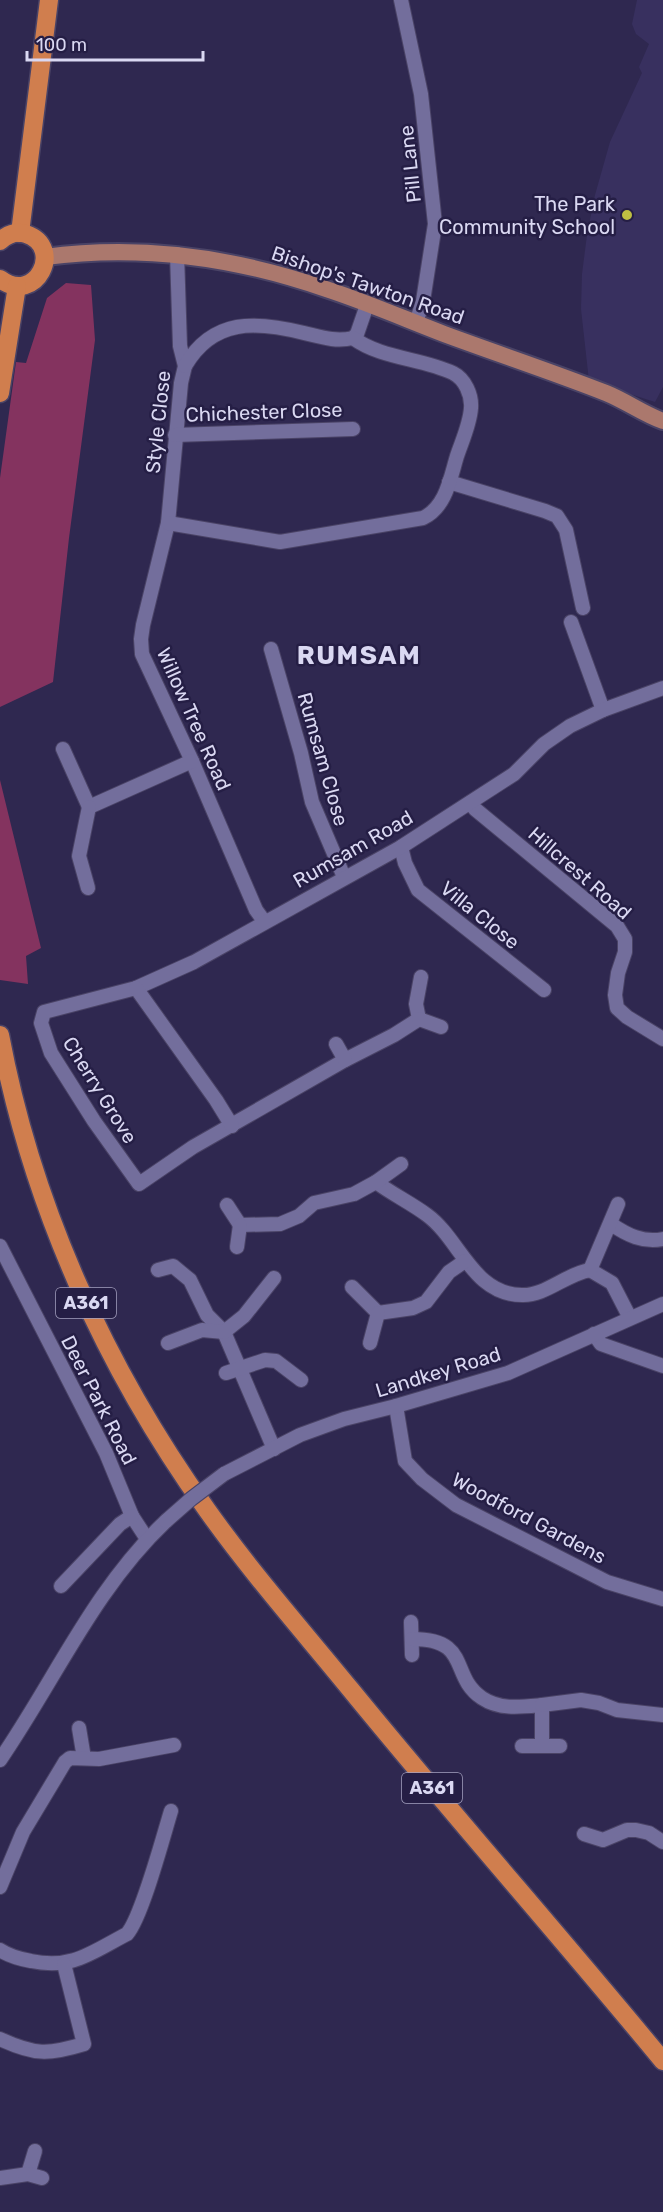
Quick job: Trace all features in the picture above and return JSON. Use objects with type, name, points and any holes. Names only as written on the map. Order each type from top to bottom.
[{"type":"highway","points":[[20,233],[49,0]]},
{"type":"highway","points":[[0,241],[12,234],[28,235],[40,243],[45,257],[40,274],[26,285],[9,285],[0,279]]},
{"type":"highway","points":[[0,393],[17,286]]},
{"type":"highway","name":"A361","points":[[0,1035],[16,1113],[42,1195],[75,1280],[116,1363],[152,1427],[207,1510],[260,1580],[416,1770],[580,1960],[663,2061]]},
{"type":"main road","name":"Bishop's Tawton Road","points":[[45,257],[85,252],[125,251],[177,254],[258,269],[329,290],[608,394],[663,421]]},
{"type":"street","name":"Pill Lane","points":[[401,0],[421,94],[435,224],[423,301],[416,323]]},
{"type":"street","name":"Style Close","points":[[168,524],[175,435],[185,366],[180,346],[177,254]]},
{"type":"street","points":[[185,366],[197,348],[214,334],[245,326],[266,326],[333,341],[353,338],[357,334],[368,305]]},
{"type":"street","points":[[168,524],[280,542],[423,518],[433,512],[440,504],[449,482],[471,410],[470,394],[463,382],[453,373],[367,348],[353,338]]},
{"type":"street","name":"Chichester Close","points":[[175,435],[354,429]]},
{"type":"street","points":[[449,482],[557,516],[566,530],[584,608]]},
{"type":"street","name":"Willow Tree Road","points":[[168,524],[142,625],[142,654],[192,761],[256,910],[264,921]]},
{"type":"street","points":[[571,622],[603,710]]},
{"type":"street","name":"Rumsam Close","points":[[271,649],[301,753],[312,802],[344,877]]},
{"type":"street","name":"Rumsam Road","points":[[44,1012],[136,988],[194,962],[264,921],[401,847],[513,774],[544,744],[570,726],[603,710],[663,688]]},
{"type":"street","points":[[63,749],[93,805],[79,856],[88,888]]},
{"type":"street","points":[[93,805],[192,761]]},
{"type":"street","name":"Hillcrest Road","points":[[470,802],[475,809],[617,926],[625,939],[625,952],[618,973],[615,995],[617,1008],[627,1017],[663,1039]]},
{"type":"street","name":"Villa Close","points":[[401,847],[405,863],[418,890],[543,990]]},
{"type":"street","name":"Villa Close","points":[[527,977],[536,966]]},
{"type":"street","points":[[419,1019],[416,1004],[421,977]]},
{"type":"street","points":[[136,988],[232,1126],[419,1019]]},
{"type":"street","name":"Cherry Grove","points":[[44,1012],[41,1023],[51,1053],[112,1146],[140,1184],[181,1155],[232,1126]]},
{"type":"street","points":[[419,1019],[441,1027]]},
{"type":"street","points":[[336,1044],[345,1060]]},
{"type":"street","points":[[240,1225],[280,1224],[299,1216],[314,1203],[354,1194],[376,1182],[400,1164]]},
{"type":"street","points":[[376,1182],[427,1215],[448,1235],[465,1261],[483,1280],[499,1290],[522,1295],[544,1291],[579,1272],[590,1270],[612,1283],[630,1318]]},
{"type":"street","points":[[590,1270],[618,1204]]},
{"type":"street","points":[[227,1205],[240,1225],[237,1247]]},
{"type":"street","points":[[610,1224],[626,1234],[651,1242],[663,1239]]},
{"type":"street","name":"Deer Park Road","points":[[0,1246],[106,1453],[132,1516],[147,1539]]},
{"type":"street","points":[[378,1313],[413,1308],[426,1302],[448,1272],[465,1261]]},
{"type":"street","points":[[158,1270],[173,1266],[190,1280],[207,1315],[224,1332],[274,1449]]},
{"type":"street","points":[[168,1343],[202,1330],[224,1332],[244,1316],[274,1278]]},
{"type":"street","points":[[352,1287],[378,1313]]},
{"type":"street","name":"Landkey Road","points":[[147,1539],[191,1499],[224,1474],[300,1435],[344,1419],[396,1406],[508,1372],[663,1304]]},
{"type":"street","points":[[370,1343],[378,1313]]},
{"type":"street","points":[[594,1334],[601,1344],[663,1366]]},
{"type":"street","points":[[226,1373],[265,1360],[276,1361],[301,1380]]},
{"type":"street","name":"Woodford Gardens","points":[[396,1406],[405,1461],[422,1479],[456,1505],[607,1582],[663,1599]]},
{"type":"street","points":[[60,1587],[120,1524],[132,1516]]},
{"type":"street","points":[[0,1760],[29,1716],[85,1620],[147,1539]]},
{"type":"street","points":[[411,1623],[412,1655]]},
{"type":"street","points":[[412,1638],[436,1641],[447,1648],[455,1655],[469,1684],[481,1698],[495,1704],[508,1707],[581,1700],[626,1711],[663,1715]]},
{"type":"street","points":[[542,1705],[542,1746]]},
{"type":"street","points":[[79,1728],[84,1758]]},
{"type":"street","points":[[522,1746],[560,1746]]},
{"type":"street","points":[[0,1887],[23,1832],[65,1762],[70,1758],[99,1759],[177,1750]]},
{"type":"street","points":[[0,1950],[19,1959],[42,1964],[64,1964],[84,1957],[127,1934],[132,1928],[171,1808]]},
{"type":"street","points":[[584,1833],[603,1846],[627,1830],[649,1833],[663,1842]]},
{"type":"street","points":[[0,2039],[19,2048],[37,2052],[51,2052],[84,2044],[64,1964]]},
{"type":"street","points":[[28,2174],[34,2151]]},
{"type":"street","points":[[0,2178],[28,2174],[42,2178]]},
{"type":"shaded area","name":"The Park Community School","points":[[637,0],[663,0],[663,387],[655,402],[589,381],[581,309],[582,274],[595,195],[610,142],[642,73],[639,67],[649,44],[636,34],[632,24]]},
{"type":"shaded area","points":[[66,283],[91,285],[95,340],[53,682],[0,707],[0,478],[16,362],[26,363],[47,298]]},
{"type":"shaded area","points":[[0,780],[41,948],[26,956],[28,984],[0,980]]},
{"type":"place","name":"The Park Community School","points":[[627,215]]},
{"type":"district","name":"RUMSAM","points":[[359,655]]}]
